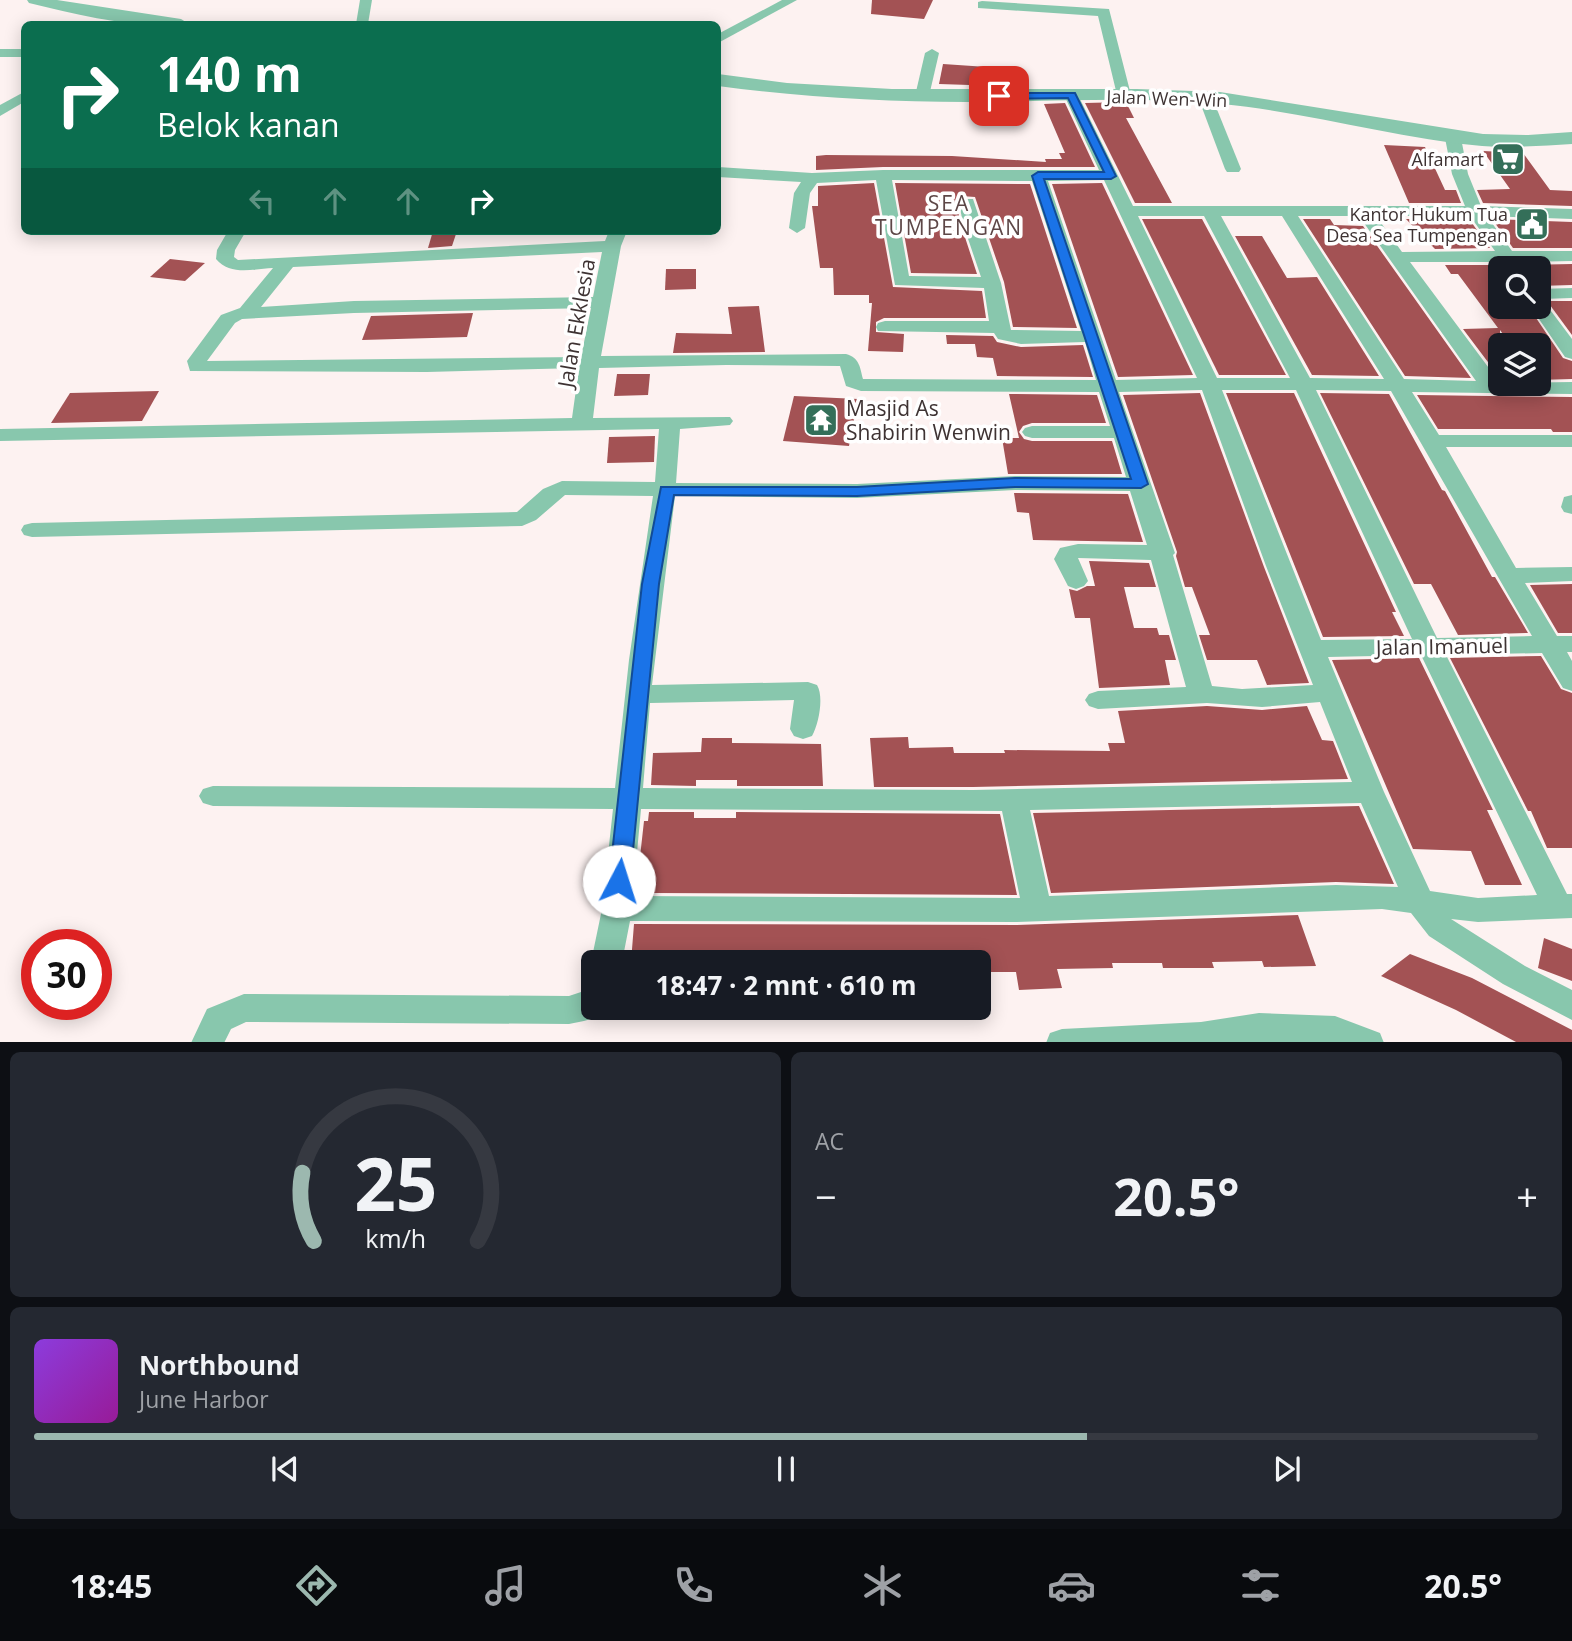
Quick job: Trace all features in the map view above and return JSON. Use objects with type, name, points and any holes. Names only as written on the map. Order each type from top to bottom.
[{"type":"street","points":[[35,0],[103,20],[122,21]]},
{"type":"street","points":[[362,21],[366,0]]},
{"type":"street","points":[[721,37],[791,0]]},
{"type":"street","points":[[982,5],[1104,12],[1124,95]]},
{"type":"street","points":[[0,53],[21,53]]},
{"type":"street","points":[[922,96],[932,53]]},
{"type":"street","name":"Jalan Wen-Win","points":[[721,80],[796,90],[922,96],[1205,97],[1317,111],[1453,138],[1514,142],[1572,138]]},
{"type":"street","points":[[1071,95],[1210,384],[1312,649],[1370,792],[1419,901],[1448,932],[1514,975],[1572,1006]]},
{"type":"street","points":[[1205,97],[1233,169]]},
{"type":"street","points":[[0,112],[21,98]]},
{"type":"street","points":[[1453,138],[1460,174],[1475,211],[1507,256]]},
{"type":"street","points":[[721,172],[812,178],[883,175],[1111,176]]},
{"type":"street","points":[[883,175],[901,281],[992,283]]},
{"type":"street","points":[[1038,176],[1141,484],[1163,553],[1200,691],[1205,695]]},
{"type":"street","points":[[797,228],[802,192],[812,178]]},
{"type":"street","points":[[967,202],[971,225],[992,283],[999,327],[1005,335],[1021,338],[1092,337]]},
{"type":"street","points":[[1286,210],[1432,441],[1509,576],[1560,644],[1572,682]]},
{"type":"street","points":[[1129,211],[1363,210],[1572,214]]},
{"type":"street","points":[[1363,210],[1400,257],[1488,383]]},
{"type":"street","points":[[617,909],[670,906],[765,910],[1037,909],[1336,897],[1382,897],[1478,910],[1565,907],[1429,646],[1289,354],[1210,211]]},
{"type":"street","points":[[235,235],[226,250],[225,259],[228,263],[286,264],[615,239]]},
{"type":"street","name":"Jalan Ekklesia","points":[[582,424],[590,361],[615,239]]},
{"type":"street","points":[[1551,258],[1572,256]]},
{"type":"street","points":[[1400,257],[1488,261]]},
{"type":"street","points":[[246,313],[286,264]]},
{"type":"street","points":[[1551,294],[1572,293]]},
{"type":"street","points":[[601,302],[475,303],[246,313],[228,318],[197,361],[197,367],[274,369],[590,361],[846,360],[851,366],[853,382],[861,385],[1107,386],[1301,383],[1488,387]]},
{"type":"street","points":[[1551,319],[1566,336],[1572,353]]},
{"type":"street","points":[[885,327],[999,327]]},
{"type":"street","points":[[1551,388],[1572,388]]},
{"type":"street","points":[[0,435],[723,421]]},
{"type":"street","points":[[609,950],[617,909],[626,798],[651,584],[667,490],[670,423]]},
{"type":"street","points":[[1032,432],[1123,432]]},
{"type":"street","points":[[1432,441],[1572,442]]},
{"type":"street","points":[[32,530],[522,519],[535,513],[547,496],[562,488],[857,491],[1015,482],[1141,484]]},
{"type":"street","points":[[1076,582],[1066,559],[1068,553],[1163,553]]},
{"type":"street","points":[[1509,576],[1572,573]]},
{"type":"street","name":"Jalan Imanuel","points":[[1312,649],[1560,644]]},
{"type":"street","points":[[638,694],[808,691],[803,729]]},
{"type":"street","points":[[1098,700],[1205,695],[1234,698],[1331,692]]},
{"type":"street","points":[[213,796],[1014,800],[1370,792]]},
{"type":"street","points":[[1014,800],[1037,909]]},
{"type":"street","points":[[207,1042],[219,1019],[244,1009],[581,1008]]},
{"type":"street","points":[[1062,1042],[1335,1030],[1368,1042]]},
{"type":"building","points":[[872,0],[933,0],[924,19],[871,14]]},
{"type":"building","points":[[943,64],[1002,68],[1000,86],[939,84]]},
{"type":"building","points":[[1126,102],[1134,118],[1126,118],[1172,203],[1135,203],[1085,103]]},
{"type":"building","points":[[1065,103],[1095,167],[883,167],[816,170],[816,156],[826,155],[952,156],[1046,162],[1045,159],[1062,159],[1059,153],[1065,153],[1044,104]]},
{"type":"building","points":[[1384,145],[1425,147],[1445,190],[1456,190],[1461,203],[1409,203]]},
{"type":"building","points":[[1483,151],[1523,153],[1550,190],[1572,191],[1572,206],[1483,203],[1477,190],[1510,189]]},
{"type":"building","points":[[874,183],[893,287],[982,291],[986,318],[884,318],[876,322],[876,332],[904,334],[903,352],[868,351],[872,303],[869,303],[869,295],[834,295],[833,268],[820,268],[812,206],[818,206],[818,186]]},
{"type":"building","points":[[895,183],[1030,184],[1077,328],[1013,327],[1004,282],[975,197],[961,196],[956,202],[977,274],[911,273]]},
{"type":"building","points":[[1102,183],[1193,375],[1118,377],[1052,184]]},
{"type":"building","points":[[1142,219],[1202,219],[1286,375],[1219,375]]},
{"type":"building","points":[[1303,219],[1330,219],[1334,225],[1363,226],[1471,378],[1405,376]]},
{"type":"building","points":[[1406,219],[1469,219],[1490,248],[1435,249]]},
{"type":"building","points":[[1492,219],[1572,222],[1572,248],[1513,248]]},
{"type":"building","points":[[432,235],[456,235],[452,246],[428,248]]},
{"type":"building","points":[[1235,236],[1262,236],[1287,278],[1317,277],[1379,376],[1312,375]]},
{"type":"building","points":[[170,259],[205,263],[185,281],[150,277]]},
{"type":"building","points":[[1551,264],[1572,264],[1572,285],[1551,286]]},
{"type":"building","points":[[1445,265],[1488,265],[1488,314],[1458,274],[1451,274]]},
{"type":"building","points":[[666,269],[696,269],[696,289],[665,290]]},
{"type":"building","points":[[1551,301],[1572,301],[1572,335],[1551,306]]},
{"type":"building","points":[[759,306],[765,352],[673,353],[676,333],[732,334],[728,307]]},
{"type":"building","points":[[473,313],[467,337],[362,340],[371,316]]},
{"type":"building","points":[[1491,319],[1537,319],[1546,333],[1502,333],[1500,330],[1500,333],[1488,333],[1488,362],[1463,329],[1498,328]]},
{"type":"building","points":[[946,335],[993,336],[997,342],[1021,347],[1083,345],[1093,377],[997,376],[993,358],[977,357],[975,344],[947,344]]},
{"type":"building","points":[[1551,340],[1563,358],[1572,361],[1572,379],[1551,380]]},
{"type":"building","points":[[617,374],[650,374],[648,395],[614,396]]},
{"type":"building","points":[[159,391],[142,421],[51,423],[70,393]]},
{"type":"building","points":[[1200,393],[1309,683],[1267,685],[1257,660],[1207,660],[1199,635],[1210,635],[1192,587],[1185,587],[1177,552],[1123,395]]},
{"type":"building","points":[[1226,393],[1294,393],[1396,612],[1392,612],[1404,636],[1323,637]]},
{"type":"building","points":[[1320,393],[1389,394],[1492,577],[1495,577],[1528,633],[1458,635],[1431,584],[1414,584]]},
{"type":"building","points":[[1009,394],[1097,395],[1106,423],[1032,423],[1023,426],[1019,432],[1024,439],[1032,441],[1112,441],[1122,474],[1008,474],[1002,438],[1019,438]]},
{"type":"building","points":[[1417,395],[1572,397],[1572,432],[1553,432],[1551,429],[1438,429]]},
{"type":"building","name":"Masjid As Shabirin Wenwin","points":[[794,396],[858,399],[849,446],[783,441]]},
{"type":"building","points":[[655,436],[654,462],[607,463],[609,437]]},
{"type":"building","points":[[1014,493],[1128,494],[1143,542],[1033,540],[1029,513],[1017,512]]},
{"type":"building","points":[[1089,561],[1149,563],[1156,587],[1124,587],[1134,628],[1157,628],[1159,635],[1169,635],[1176,660],[1165,660],[1170,685],[1099,688],[1090,618],[1075,618],[1069,589],[1077,591],[1087,586],[1095,586]]},
{"type":"building","points":[[1572,584],[1572,633],[1558,633],[1530,585]]},
{"type":"building","points":[[1541,656],[1561,689],[1572,693],[1572,848],[1547,848],[1531,811],[1528,811],[1450,658]]},
{"type":"building","points":[[1419,658],[1493,810],[1487,810],[1522,885],[1485,885],[1471,851],[1413,849],[1332,660]]},
{"type":"building","points":[[1207,706],[1262,710],[1307,706],[1322,740],[1333,741],[1348,779],[874,787],[870,738],[908,737],[909,748],[953,747],[954,753],[1005,753],[1004,750],[1110,751],[1108,743],[1125,743],[1118,711]]},
{"type":"building","points":[[702,738],[732,738],[732,743],[821,744],[823,786],[737,786],[737,780],[696,780],[696,786],[651,785],[653,753],[701,752]]},
{"type":"building","points":[[1359,806],[1394,884],[1336,882],[1051,893],[1033,813]]},
{"type":"building","points":[[649,812],[694,812],[694,818],[736,818],[736,812],[1000,814],[1017,895],[654,893],[655,884],[637,884],[644,821],[648,821]]},
{"type":"building","points":[[1298,915],[1316,966],[1264,967],[1262,961],[1212,962],[1214,968],[1163,968],[1162,963],[1112,963],[1113,968],[1057,969],[1062,988],[1019,990],[1016,972],[991,972],[991,950],[632,950],[634,924],[1017,925]]},
{"type":"building","points":[[1544,938],[1572,949],[1572,981],[1538,968]]},
{"type":"building","points":[[1410,954],[1472,978],[1572,1030],[1572,1042],[1516,1042],[1456,1010],[1381,976]]},
{"type":"place","name":"Alfamart","points":[[1508,159]]},
{"type":"place","name":"Kantor Hukum Tua Desa Sea Tumpengan","points":[[1532,224]]},
{"type":"place","name":"Masjid As Shabirin Wenwin","points":[[821,420]]},
{"type":"district","name":"SEA TUMPENGAN","points":[[949,215]]},
{"type":"route","points":[[619,881],[651,584],[667,490],[857,491],[1015,482],[1141,484],[1038,176],[1111,176],[1071,95],[999,96]]}]
